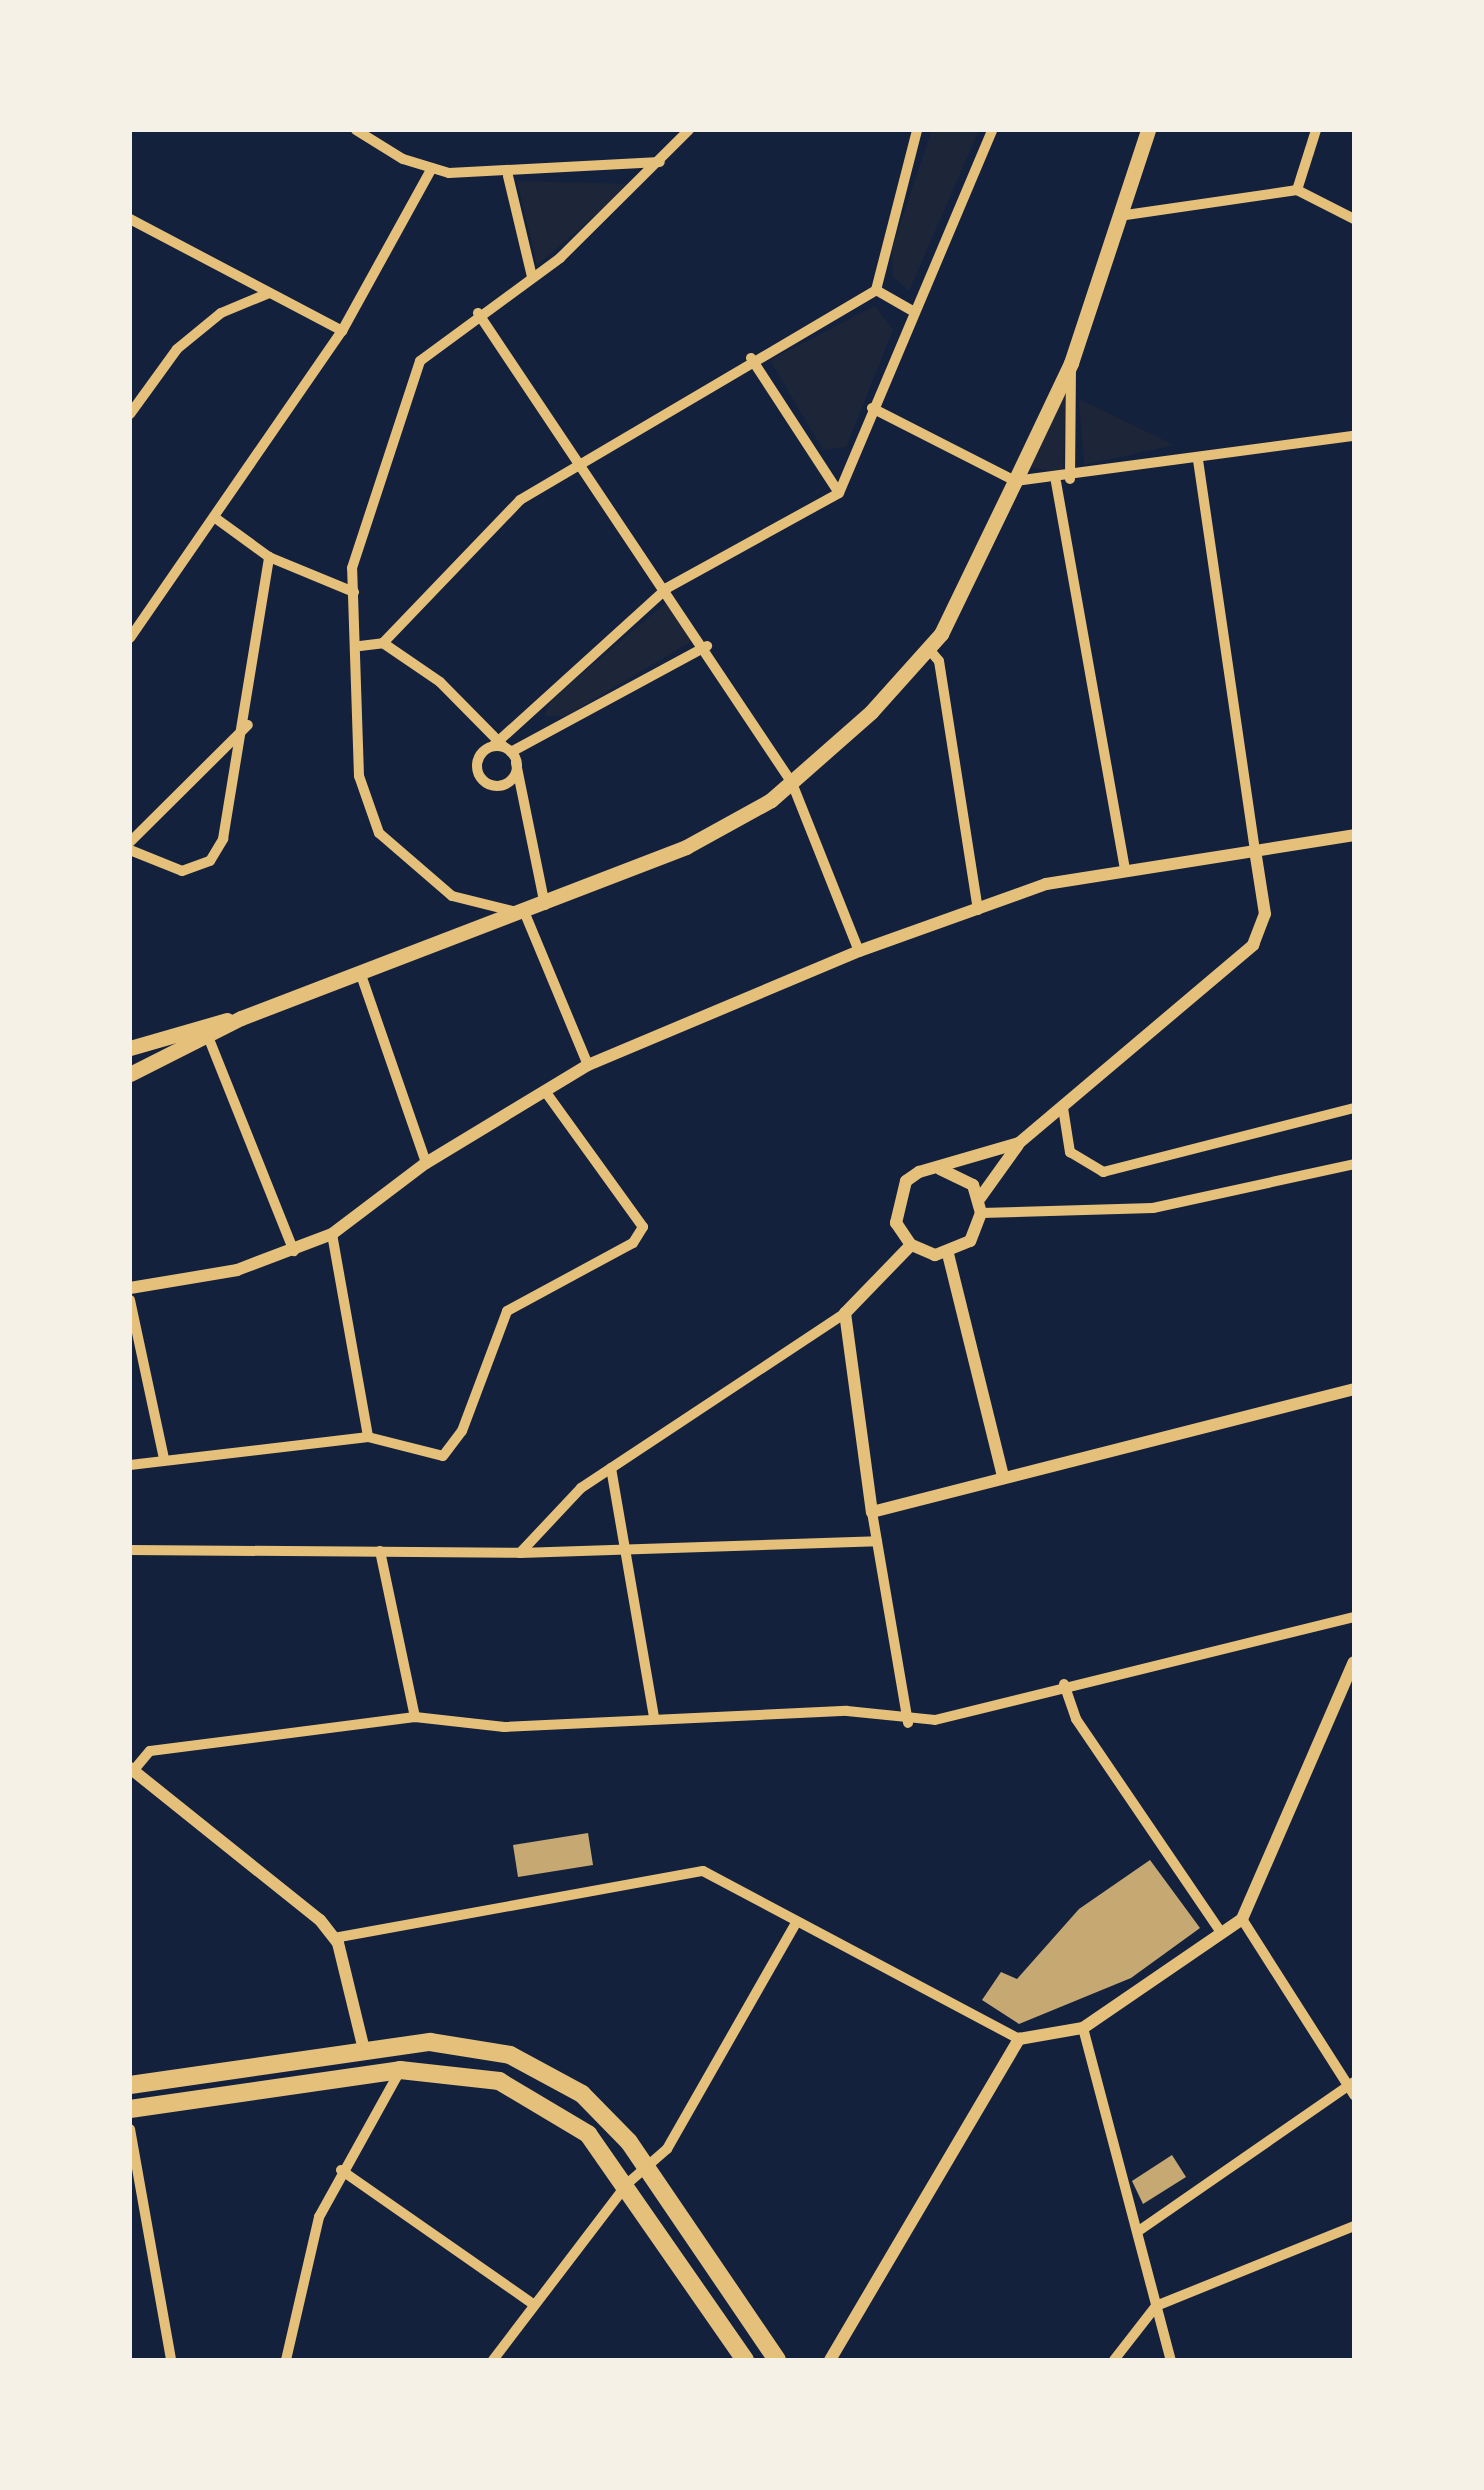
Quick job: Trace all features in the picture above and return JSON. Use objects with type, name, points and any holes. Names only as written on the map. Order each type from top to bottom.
[{"type":"highway","points":[[130,2085],[430,2042],[510,2056],[582,2094],[648,2168],[778,2360]]},
{"type":"highway","points":[[130,2109],[400,2070],[460,2072],[546,2100],[628,2183],[745,2360]]},
{"type":"main road","points":[[130,1074],[241,1018],[545,906],[686,846],[792,782],[928,648],[1015,481],[1071,362],[1148,130]]},
{"type":"main road","points":[[130,1048],[241,1018]]},
{"type":"street","points":[[356,130],[432,168],[508,176],[660,162]]},
{"type":"street","points":[[588,1065],[524,914],[452,896],[380,833],[359,776],[360,646],[354,592],[366,514],[406,382],[478,313],[532,278],[660,162],[689,130]]},
{"type":"street","points":[[360,646],[383,643],[520,500],[751,358],[876,290],[917,130]]},
{"type":"street","points":[[524,800],[498,786],[477,765],[502,747],[668,588],[839,492],[911,310],[992,130]]},
{"type":"street","points":[[1296,190],[1316,130]]},
{"type":"street","points":[[130,638],[342,332],[432,168]]},
{"type":"street","points":[[508,176],[532,278]]},
{"type":"street","points":[[1119,216],[1296,190],[1354,219]]},
{"type":"street","points":[[130,219],[342,332]]},
{"type":"street","points":[[876,290],[911,310]]},
{"type":"street","points":[[130,414],[178,349],[221,314],[270,293]]},
{"type":"street","points":[[478,313],[668,588],[792,782],[859,951]]},
{"type":"street","points":[[751,358],[839,492]]},
{"type":"street","points":[[1070,479],[1071,362]]},
{"type":"street","points":[[872,408],[1015,481],[1056,482],[1354,436]]},
{"type":"street","points":[[980,1198],[1019,1143],[1264,930],[1198,460]]},
{"type":"street","points":[[1056,482],[1125,870]]},
{"type":"street","points":[[214,517],[269,556],[354,592]]},
{"type":"street","points":[[130,850],[158,868],[210,861],[234,801],[248,725],[269,556]]},
{"type":"street","points":[[383,643],[464,699],[516,764],[545,906]]},
{"type":"street","points":[[502,747],[706,646]]},
{"type":"street","points":[[928,648],[939,661],[978,910]]},
{"type":"street","points":[[130,842],[248,725]]},
{"type":"street","points":[[498,786],[516,764]]},
{"type":"street","points":[[130,1288],[294,1251],[332,1234],[426,1163],[588,1065],[859,951],[1046,884],[1354,835]]},
{"type":"street","points":[[360,972],[426,1163]]},
{"type":"street","points":[[208,1034],[294,1251]]},
{"type":"street","points":[[130,1465],[368,1437],[443,1456],[462,1431],[507,1311],[632,1243],[643,1227],[544,1091]]},
{"type":"street","points":[[1062,1108],[1070,1152],[1103,1172],[1354,1108]]},
{"type":"street","points":[[940,1168],[962,1175],[980,1198],[982,1213],[970,1240],[948,1254],[911,1245],[896,1223],[898,1194],[918,1172],[1019,1143]]},
{"type":"street","points":[[982,1213],[1154,1208],[1354,1164]]},
{"type":"street","points":[[332,1234],[368,1437]]},
{"type":"street","points":[[520,1553],[612,1468],[845,1313],[911,1245]]},
{"type":"street","points":[[948,1254],[1004,1477]]},
{"type":"street","points":[[130,1300],[164,1459]]},
{"type":"street","points":[[845,1313],[872,1512],[908,1723]]},
{"type":"street","points":[[872,1512],[1354,1390]]},
{"type":"street","points":[[612,1468],[654,1717]]},
{"type":"street","points":[[130,1550],[520,1553],[877,1541]]},
{"type":"street","points":[[380,1551],[415,1717]]},
{"type":"street","points":[[362,2074],[364,2050],[334,1938],[132,1769],[150,1750],[415,1717],[504,1727],[654,1717],[847,1712],[908,1723],[1354,1616]]},
{"type":"street","points":[[334,1938],[688,1872],[722,1876],[1019,2039],[1083,2028],[1242,1919],[1354,1662]]},
{"type":"street","points":[[1064,1684],[1076,1719],[1220,1931]]},
{"type":"street","points":[[1140,2230],[1352,2088],[1242,1919]]},
{"type":"street","points":[[492,2360],[532,2303],[628,2183],[648,2168],[798,1921]]},
{"type":"street","points":[[1083,2028],[1140,2230],[1171,2360]]},
{"type":"street","points":[[830,2360],[1019,2039]]},
{"type":"street","points":[[286,2360],[319,2217],[400,2070]]},
{"type":"street","points":[[130,2129],[171,2360]]},
{"type":"street","points":[[342,2170],[532,2303]]},
{"type":"street","points":[[1114,2360],[1156,2306],[1354,2226]]},
{"type":"shaded area","points":[[932,130],[979,130],[909,291],[893,277],[892,248]]},
{"type":"shaded area","points":[[517,181],[632,184],[537,265]]},
{"type":"shaded area","points":[[875,306],[893,330],[846,447],[823,450],[770,360]]},
{"type":"shaded area","points":[[1066,384],[1063,473],[1029,467]]},
{"type":"shaded area","points":[[1079,399],[1174,445],[1084,465]]},
{"type":"shaded area","points":[[668,601],[692,641],[566,716],[544,716],[552,699]]},
{"type":"building","points":[[588,1833],[593,1865],[518,1877],[513,1845]]},
{"type":"building","points":[[1150,1860],[1200,1928],[1131,1978],[1019,2024],[982,2000],[1001,1972],[1017,1979],[1079,1909]]},
{"type":"building","points":[[1172,2155],[1186,2177],[1143,2204],[1132,2181]]}]
